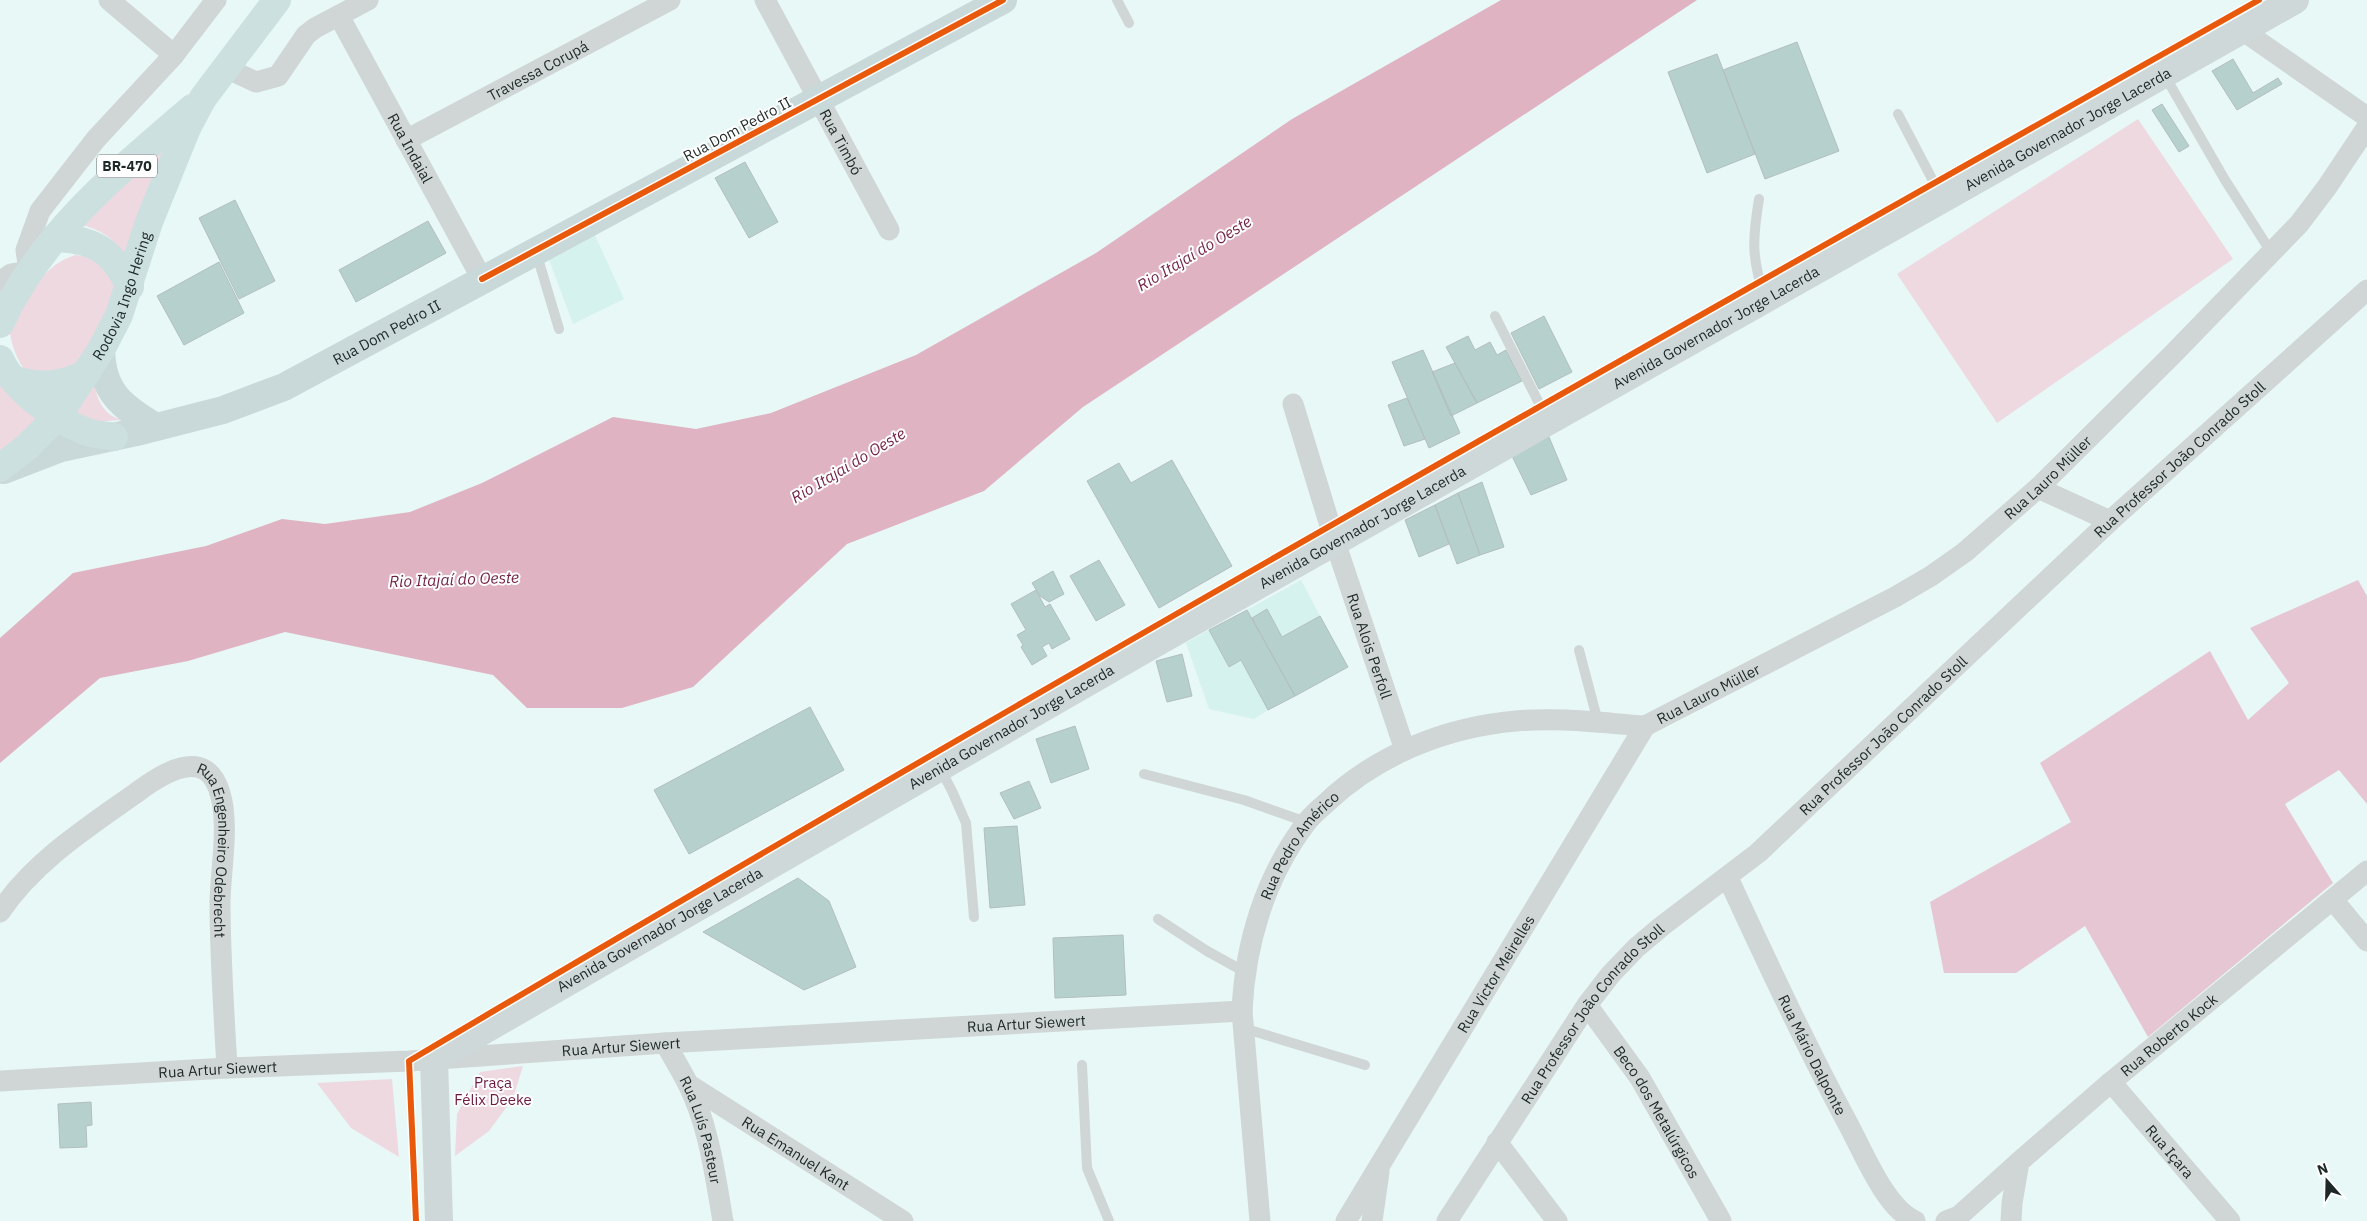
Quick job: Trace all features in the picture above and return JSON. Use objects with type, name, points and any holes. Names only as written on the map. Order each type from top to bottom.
[{"type":"highway","name":"Rodovia Ingo Hering","points":[[0,468],[28,446],[57,417],[101,350],[119,315],[130,287],[160,190],[203,98],[277,0]]},
{"type":"highway","name":"Rodovia Ingo Hering","points":[[0,324],[12,298],[29,271],[55,238],[126,166],[203,98]]},
{"type":"highway","points":[[55,238],[74,239],[93,244],[109,255],[122,269],[130,287]]},
{"type":"highway","points":[[6,369],[32,385],[51,386],[70,382],[87,373]]},
{"type":"highway","points":[[6,369],[57,417],[89,433],[114,437]]},
{"type":"main road","name":"Rua Dom Pedro II","points":[[0,472],[61,448],[223,410],[284,386],[1003,0]]},
{"type":"main road","name":"Avenida Governador Jorge Lacerda","points":[[434,1059],[939,767],[1334,542],[2295,0]]},
{"type":"main road","points":[[101,350],[105,377],[113,394],[122,405],[156,427]]},
{"type":"main road","points":[[434,1059],[439,1221]]},
{"type":"street","points":[[109,0],[174,55]]},
{"type":"street","points":[[0,282],[12,274],[29,271],[26,250],[40,211],[96,139],[174,55],[216,0]]},
{"type":"street","points":[[226,68],[256,82],[278,76],[306,36],[315,28],[368,0]]},
{"type":"street","name":"Travessa Corupá","points":[[406,140],[670,0]]},
{"type":"street","name":"Rua Timbó","points":[[765,0],[889,230]]},
{"type":"street","name":"Rua Indaial","points":[[339,16],[482,279]]},
{"type":"street","points":[[2242,30],[2367,117]]},
{"type":"street","name":"Rua Lauro Müller","points":[[1645,726],[1896,597],[1932,576],[1966,552],[2038,488],[2299,224],[2367,127]]},
{"type":"street","name":"Rua Professor João Conrado Stoll","points":[[1447,1221],[1587,1004],[1636,948],[1684,908],[1728,878],[1758,853],[2110,521],[2367,290]]},
{"type":"street","name":"Rua Alois Perfoll","points":[[1293,404],[1334,542],[1405,750]]},
{"type":"street","points":[[2038,488],[2110,521]]},
{"type":"street","name":"Rua Pedro Américo","points":[[1260,1221],[1243,1019],[1245,972],[1257,919],[1270,884],[1285,854],[1306,822],[1336,794],[1367,770],[1405,750],[1439,737],[1480,726],[1517,721],[1564,720],[1645,726]]},
{"type":"street","name":"Rua Victor Meirelles","points":[[1346,1221],[1380,1161],[1645,726]]},
{"type":"street","name":"Rua Engenheiro Odebrecht","points":[[0,912],[27,880],[57,852],[155,779],[174,770],[190,767],[203,769],[211,775],[218,788],[223,808],[220,920],[227,1068]]},
{"type":"street","name":"Rua Roberto Kock","points":[[2019,1162],[2111,1082],[2367,871]]},
{"type":"street","name":"Rua Mário Dalponte","points":[[1728,878],[1808,1048],[1879,1181],[1899,1208],[1915,1221]]},
{"type":"street","points":[[2332,900],[2367,941]]},
{"type":"street","name":"Beco dos Metalúrgicos","points":[[1587,1004],[1640,1078],[1721,1221]]},
{"type":"street","name":"Rua Artur Siewert","points":[[0,1081],[434,1059],[665,1043],[1243,1019]]},
{"type":"street","name":"Rua Luís Pasteur","points":[[665,1043],[688,1084],[702,1121],[713,1162],[723,1221]]},
{"type":"street","name":"Rua Içara","points":[[2111,1082],[2230,1221]]},
{"type":"street","name":"Rua Emanuel Kant","points":[[688,1084],[903,1221]]},
{"type":"street","points":[[1497,1142],[1557,1221]]},
{"type":"street","points":[[1372,1221],[1380,1161]]},
{"type":"street","points":[[1954,1219],[2019,1162]]},
{"type":"street","points":[[2011,1221],[2019,1162]]},
{"type":"lane","points":[[1117,0],[1129,23]]},
{"type":"lane","points":[[2164,74],[2225,180],[2272,252]]},
{"type":"lane","points":[[1898,114],[1942,199]]},
{"type":"lane","points":[[1759,199],[1754,231],[1753,254],[1764,300]]},
{"type":"lane","points":[[535,251],[559,329]]},
{"type":"lane","points":[[1495,316],[1548,422]]},
{"type":"lane","points":[[1579,650],[1598,722]]},
{"type":"lane","points":[[939,767],[966,824],[974,917]]},
{"type":"lane","points":[[1144,774],[1244,800],[1306,822]]},
{"type":"lane","points":[[1158,918],[1207,952],[1245,972]]},
{"type":"lane","points":[[1243,1019],[1365,1065]]},
{"type":"lane","points":[[1082,1064],[1087,1168],[1109,1221]]},
{"type":"shaded area","points":[[594,233],[624,299],[573,324],[548,257]]},
{"type":"shaded area","points":[[1301,580],[1320,616],[1282,637],[1267,610],[1252,618],[1247,610]]},
{"type":"shaded area","points":[[2358,580],[2367,596],[2367,804],[2339,770],[2285,804],[2333,883],[2148,1037],[2085,926],[2016,973],[1944,973],[1930,902],[2071,822],[2040,763],[2210,651],[2248,720],[2289,683],[2250,628]]},
{"type":"shaded area","points":[[1209,630],[1229,667],[1241,660],[1268,710],[1254,719],[1209,709],[1186,643]]},
{"type":"green space","points":[[192,112],[125,261],[111,239],[99,231],[74,222]]},
{"type":"green space","points":[[2138,119],[2233,259],[1997,423],[1897,274]]},
{"type":"green space","points":[[75,255],[86,256],[100,261],[108,270],[119,293],[83,369],[28,374],[15,352],[9,328],[43,275],[63,260]]},
{"type":"green space","points":[[0,375],[44,420],[0,457]]},
{"type":"green space","points":[[94,381],[101,405],[109,414],[121,420],[93,422],[71,414]]},
{"type":"green space","name":"Praça Félix Deeke","points":[[523,1066],[513,1098],[489,1131],[455,1156],[457,1114],[480,1072]]},
{"type":"green space","points":[[392,1079],[399,1157],[351,1128],[317,1083]]},
{"type":"water","name":"Rio Itajaí do Oeste","points":[[1501,0],[1697,0],[1083,407],[984,491],[847,544],[693,687],[622,708],[527,708],[493,675],[285,632],[188,661],[100,678],[0,763],[0,638],[73,573],[206,546],[282,519],[325,524],[410,512],[482,483],[613,417],[696,429],[771,413],[916,355],[1096,253],[1292,119]]},
{"type":"building","points":[[1797,42],[1839,151],[1765,179],[1723,70]]},
{"type":"building","points":[[1717,54],[1755,154],[1707,173],[1668,72]]},
{"type":"building","points":[[2233,59],[2253,93],[2278,78],[2282,84],[2237,110],[2212,71]]},
{"type":"building","points":[[2162,104],[2189,146],[2179,152],[2152,110]]},
{"type":"building","points":[[745,162],[778,222],[749,238],[715,178]]},
{"type":"building","points":[[235,200],[275,281],[239,299],[199,218]]},
{"type":"building","points":[[428,221],[446,253],[356,302],[339,270]]},
{"type":"building","points":[[219,262],[244,313],[184,345],[157,296]]},
{"type":"building","points":[[1544,316],[1572,372],[1539,389],[1511,333]]},
{"type":"building","points":[[1468,336],[1475,350],[1490,342],[1497,355],[1506,350],[1522,381],[1477,403],[1446,347]]},
{"type":"building","points":[[1423,350],[1460,433],[1429,448],[1392,362]]},
{"type":"building","points":[[1455,363],[1477,403],[1451,416],[1432,372]]},
{"type":"building","points":[[1407,398],[1425,439],[1404,446],[1388,405]]},
{"type":"building","points":[[1549,437],[1567,480],[1531,495],[1511,454]]},
{"type":"building","points":[[1172,460],[1232,566],[1159,608],[1087,481],[1119,463],[1131,483]]},
{"type":"building","points":[[1482,482],[1504,547],[1480,555],[1458,493]]},
{"type":"building","points":[[1458,493],[1480,555],[1457,564],[1435,505]]},
{"type":"building","points":[[1435,505],[1449,544],[1419,557],[1405,520]]},
{"type":"building","points":[[1099,560],[1125,605],[1096,621],[1070,576]]},
{"type":"building","points":[[1053,571],[1064,594],[1049,602],[1040,596],[1032,583]]},
{"type":"building","points":[[1036,590],[1045,607],[1050,604],[1070,639],[1052,649],[1049,643],[1042,647],[1047,656],[1032,665],[1021,647],[1023,645],[1017,635],[1026,630],[1011,604]]},
{"type":"building","points":[[1267,609],[1282,637],[1320,616],[1348,667],[1295,696],[1252,618]]},
{"type":"building","points":[[1247,610],[1295,696],[1268,710],[1241,660],[1229,667],[1209,630]]},
{"type":"building","points":[[1182,654],[1192,696],[1167,702],[1156,661]]},
{"type":"building","points":[[810,707],[844,770],[689,854],[654,790]]},
{"type":"building","points":[[1075,726],[1089,769],[1051,783],[1036,739]]},
{"type":"building","points":[[1029,781],[1041,808],[1014,819],[1000,793]]},
{"type":"building","points":[[1017,826],[1025,905],[990,908],[984,828]]},
{"type":"building","points":[[798,878],[829,901],[856,967],[804,990],[703,932]]},
{"type":"building","points":[[1123,935],[1126,995],[1055,998],[1053,938]]},
{"type":"building","points":[[91,1102],[92,1125],[86,1126],[87,1147],[60,1148],[58,1104]]},
{"type":"cycle path","points":[[482,279],[1003,0]]},
{"type":"cycle path","points":[[416,1221],[409,1061],[1099,658],[1794,262],[2259,0]]}]
